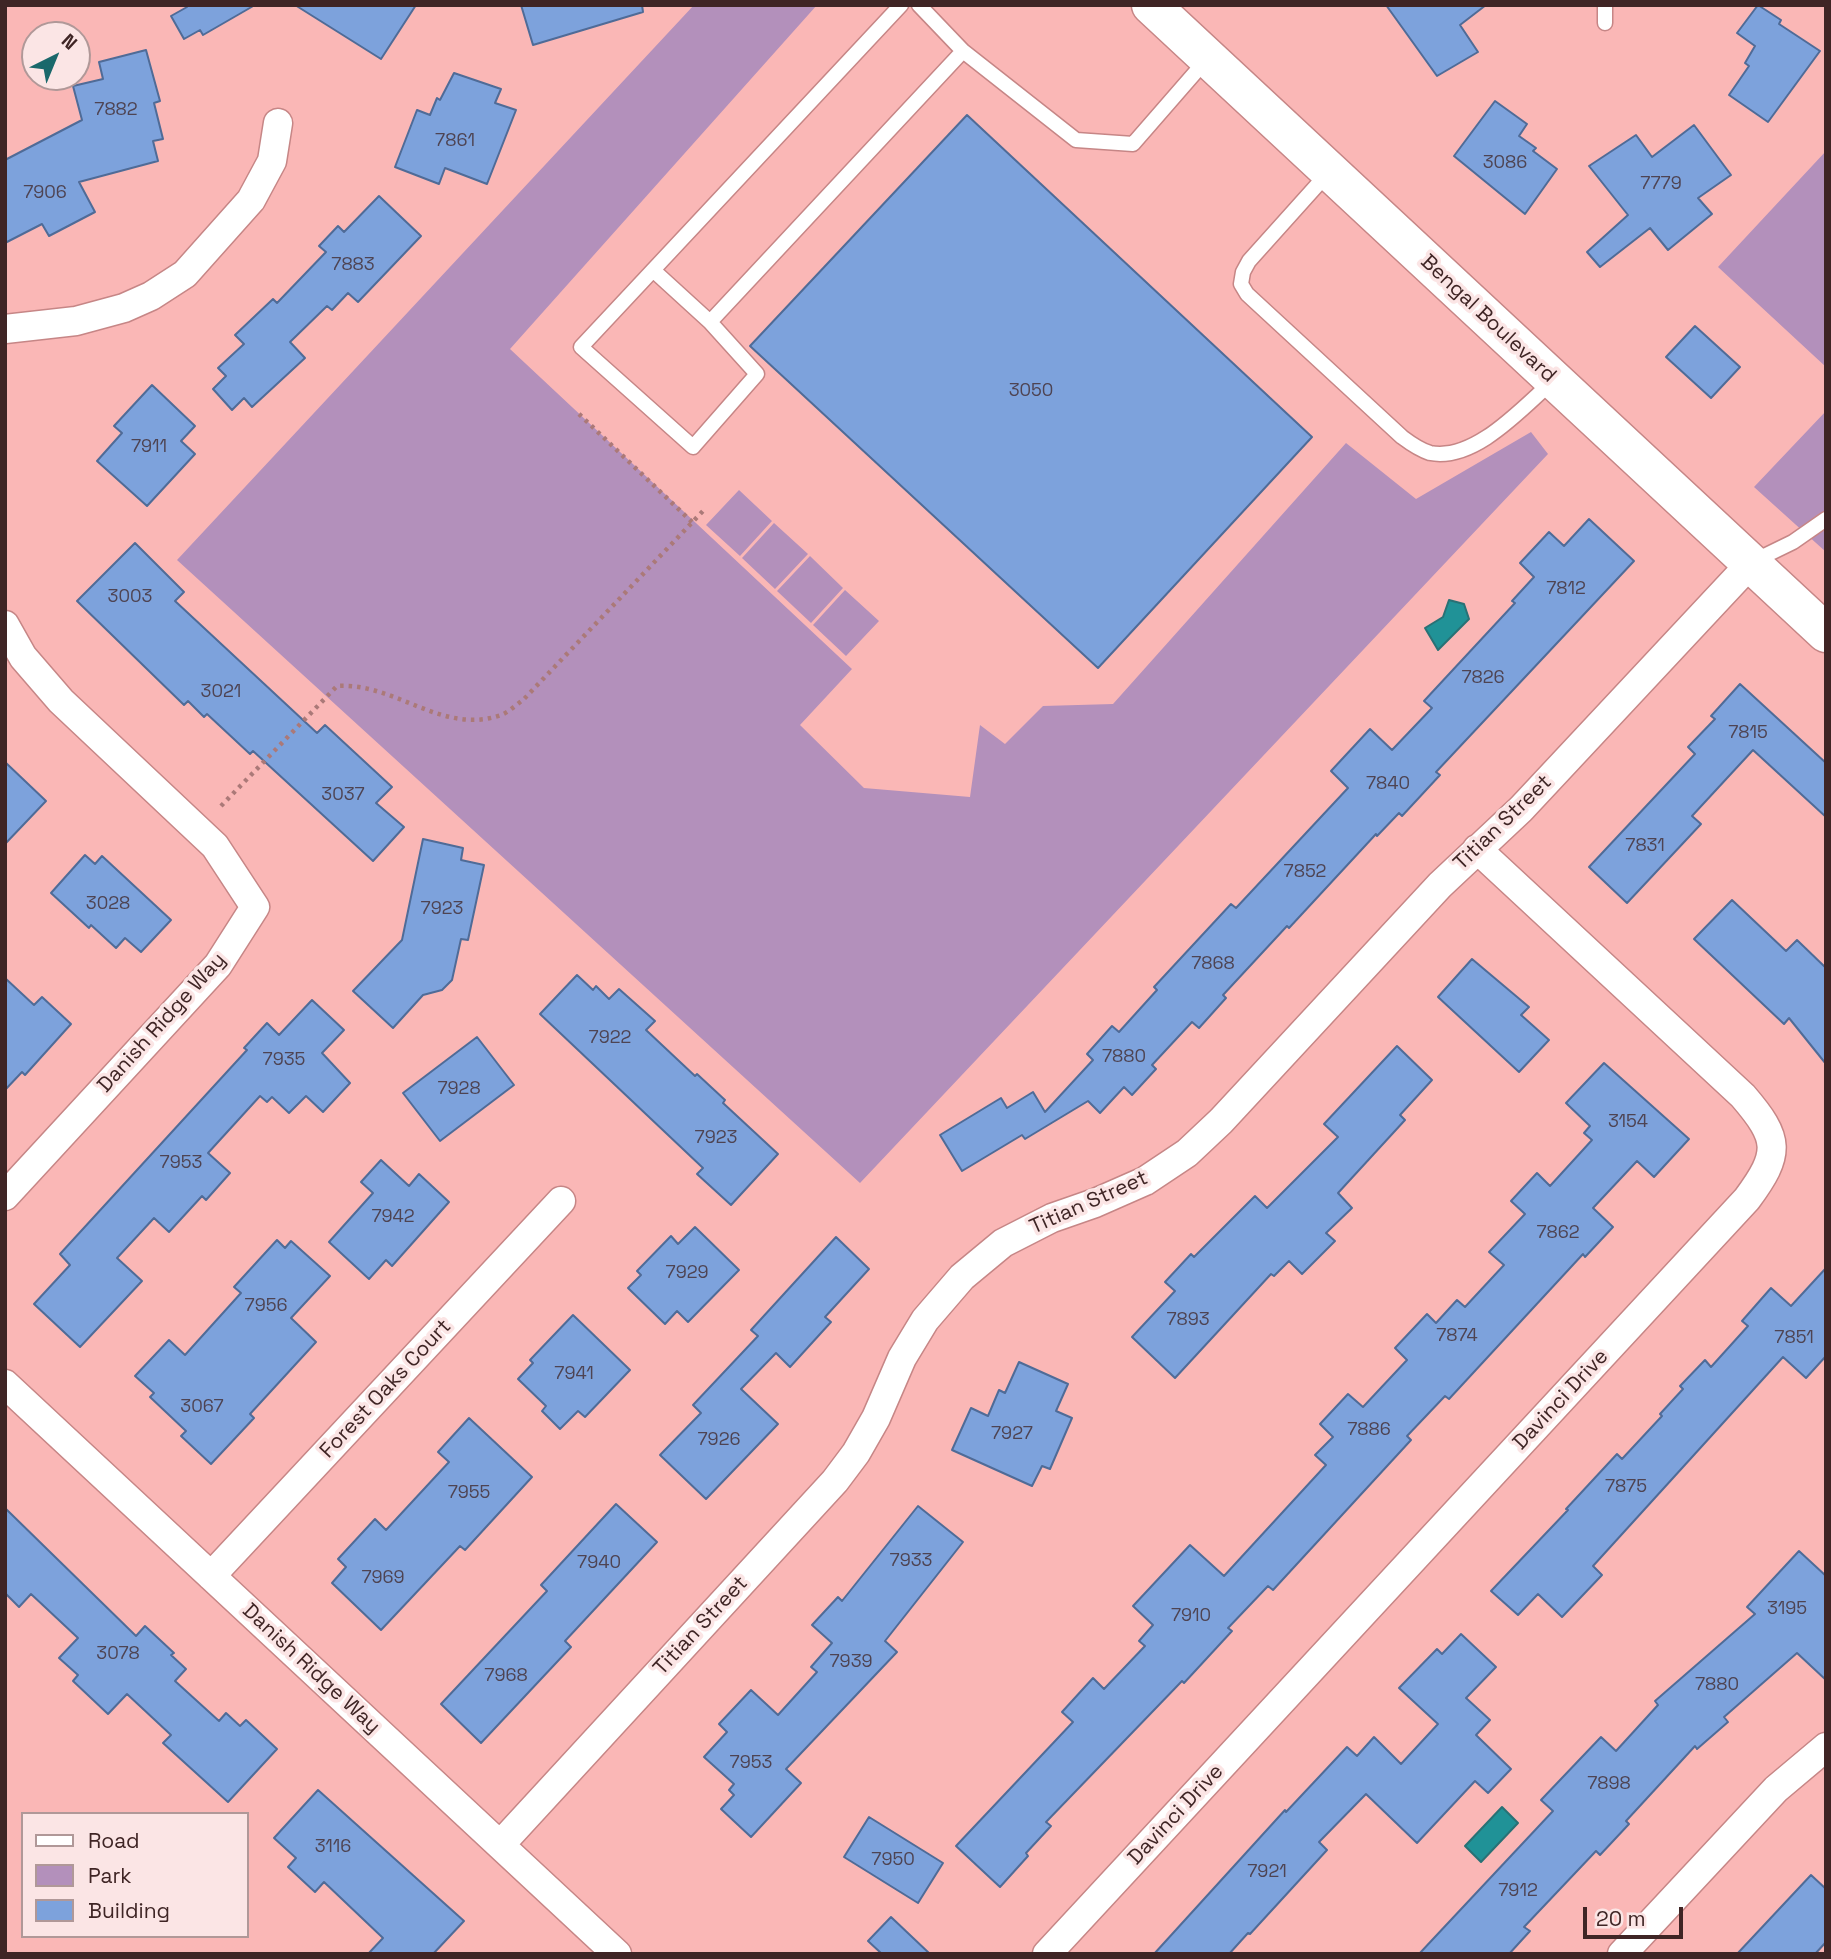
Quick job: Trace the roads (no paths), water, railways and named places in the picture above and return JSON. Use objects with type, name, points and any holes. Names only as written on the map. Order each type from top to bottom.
[{"type":"main road","name":"Bengal Boulevard","points":[[1151,5],[1826,633]]},
{"type":"street","points":[[5,329],[76,321],[124,308],[151,296],[185,274],[251,200],[272,161],[278,123]]},
{"type":"street","name":"Titian Street","points":[[500,1844],[835,1481],[863,1442],[902,1358],[925,1320],[962,1277],[1003,1243],[1052,1218],[1095,1203],[1144,1181],[1186,1153],[1230,1111],[1440,885],[1521,809],[1751,563]]},
{"type":"street","name":"Danish Ridge Way","points":[[5,625],[23,657],[61,701],[215,846],[255,907],[218,965],[5,1196]]},
{"type":"street","name":"Davinci Drive","points":[[1047,1954],[1748,1199],[1767,1172],[1773,1147],[1769,1134],[1764,1121],[1743,1096],[1477,849]]},
{"type":"street","name":"Forest Oaks Court","points":[[211,1576],[561,1201]]},
{"type":"street","name":"Danish Ridge Way","points":[[5,1384],[617,1954]]},
{"type":"street","points":[[1622,1954],[1776,1789],[1826,1747]]},
{"type":"lane","points":[[653,270],[710,322],[758,374],[693,447],[582,347],[653,270],[901,5]]},
{"type":"lane","points":[[919,5],[962,51],[1076,140],[1133,144],[1208,58]]},
{"type":"lane","points":[[1605,5],[1605,23]]},
{"type":"lane","points":[[710,322],[962,51]]},
{"type":"lane","points":[[1329,172],[1249,261],[1241,284],[1247,294],[1402,437],[1429,452],[1447,454],[1471,447],[1500,428],[1554,380]]},
{"type":"lane","points":[[1751,563],[1793,542],[1826,519]]},
{"type":"water","points":[[1449,600],[1464,604],[1469,619],[1438,650],[1425,628],[1443,617]]},
{"type":"water","points":[[1502,1807],[1518,1823],[1481,1862],[1465,1846]]}]
